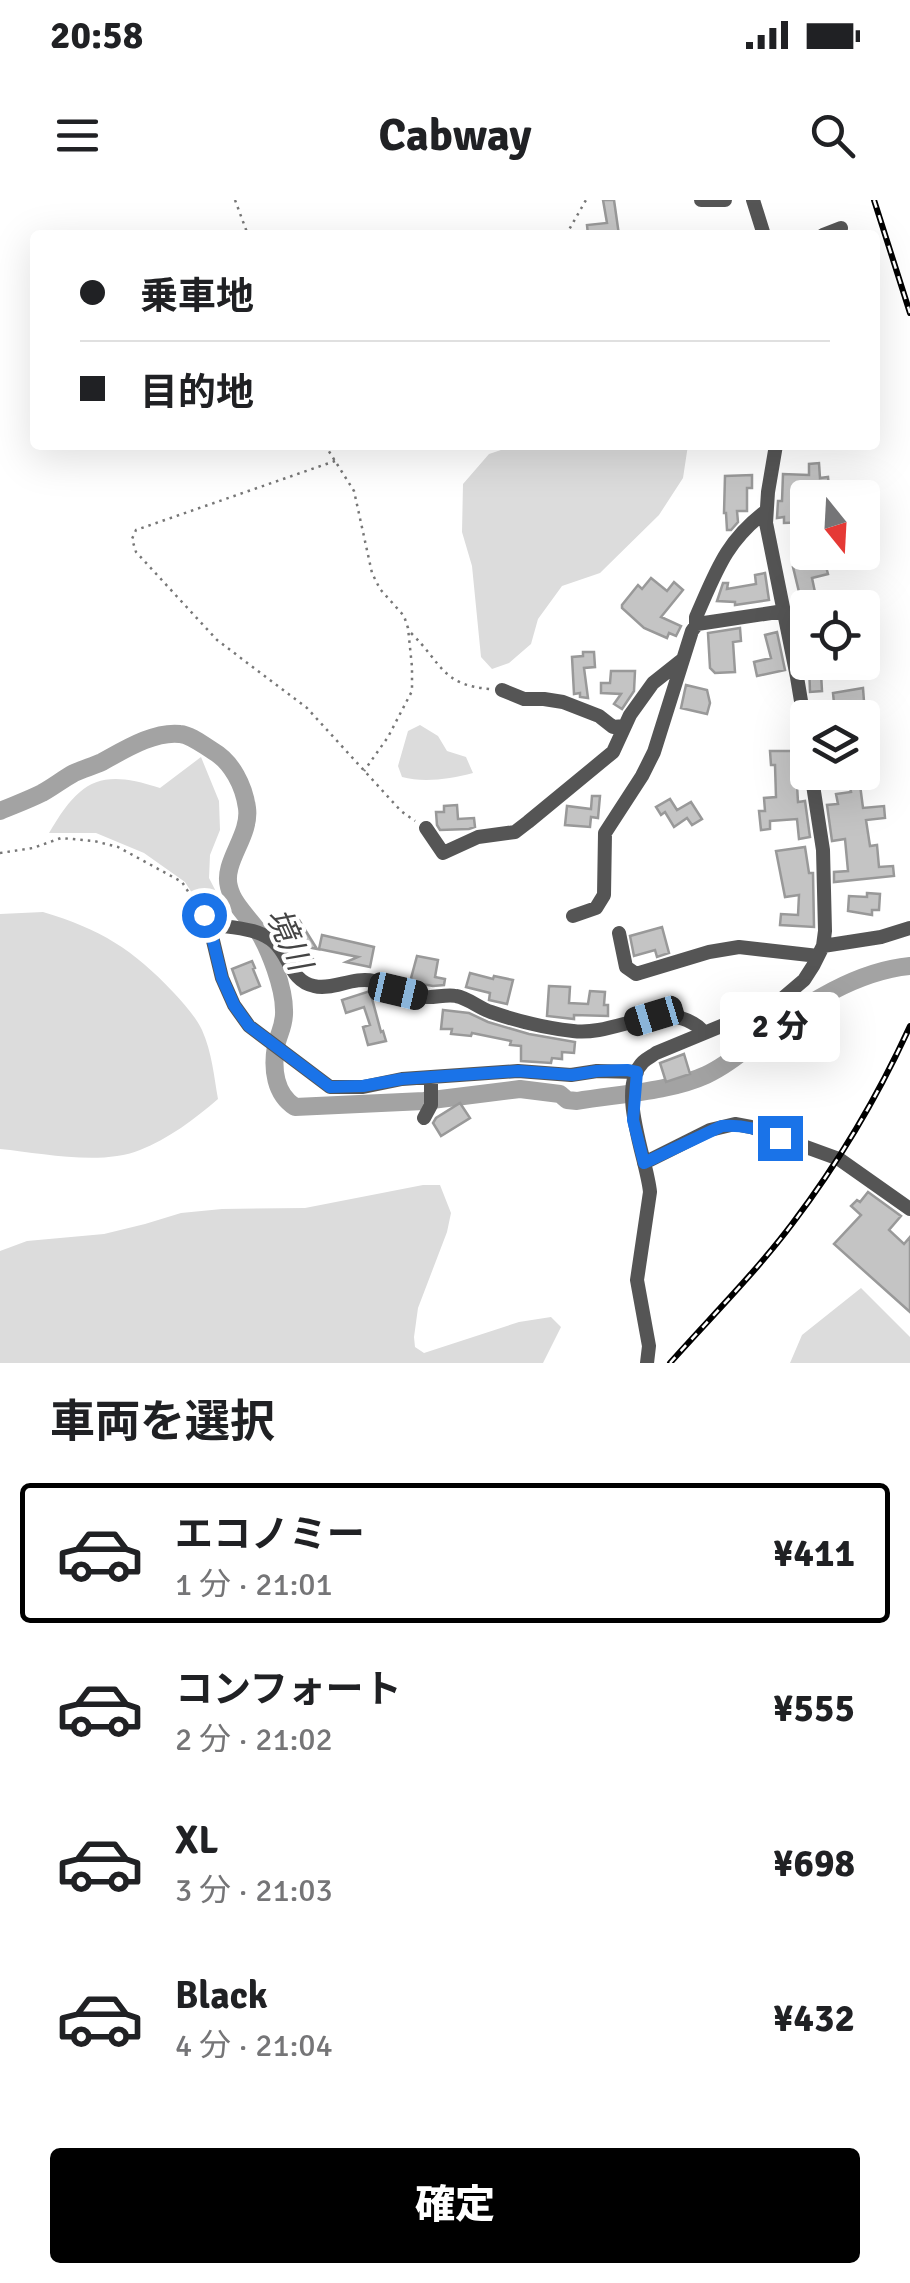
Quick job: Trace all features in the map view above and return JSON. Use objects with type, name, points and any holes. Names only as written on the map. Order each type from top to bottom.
[{"type":"street","points":[[702,200],[724,200]]},
{"type":"street","points":[[753,200],[762,230]]},
{"type":"street","points":[[836,230],[841,228]]},
{"type":"street","points":[[775,450],[766,523],[800,700]]},
{"type":"street","points":[[696,626],[696,617],[725,552],[745,527],[766,510]]},
{"type":"street","points":[[573,916],[596,908],[604,894],[605,833],[654,752],[692,631],[704,622],[784,612]]},
{"type":"street","points":[[426,828],[443,852],[478,836],[515,832],[613,752],[653,683],[682,660]]},
{"type":"street","points":[[502,690],[524,700],[544,698],[563,702],[599,716],[613,727],[625,726]]},
{"type":"street","points":[[646,1363],[649,1346],[636,1280],[650,1192],[633,1110],[635,1080],[642,1062],[656,1053],[777,1002],[804,980],[820,951],[825,931],[823,850],[814,790]]},
{"type":"street","points":[[635,1080],[627,1070],[572,1075],[518,1071],[330,1087],[249,1026],[222,978],[206,920],[258,933],[278,945],[300,981],[316,987],[362,979],[378,981],[398,991],[424,997],[455,996],[524,1023],[577,1032],[620,1027],[654,1016],[680,1016],[704,1032]]},
{"type":"street","points":[[619,933],[626,967],[636,974],[709,952],[739,947],[820,951],[910,928]]},
{"type":"street","points":[[429,1106],[431,1077]]},
{"type":"street","points":[[644,1163],[722,1126],[735,1124],[839,1159],[910,1208]]},
{"type":"path","points":[[235,200],[246,230]]},
{"type":"path","points":[[569,230],[586,200]]},
{"type":"path","points":[[328,450],[354,491],[372,573],[380,590],[404,616],[408,630],[412,691],[364,772]]},
{"type":"path","points":[[335,461],[136,530],[132,539],[136,552],[217,640],[307,708],[401,811],[426,828]]},
{"type":"path","points":[[408,630],[458,683],[502,690]]},
{"type":"path","points":[[0,853],[62,838],[118,848],[182,882],[206,920]]},
{"type":"shaded area","points":[[501,450],[687,450],[683,478],[659,515],[600,573],[562,586],[538,619],[531,644],[509,663],[492,669],[481,657],[472,566],[462,532],[463,484],[489,454]]},
{"type":"shaded area","points":[[420,725],[438,736],[447,751],[466,757],[473,773],[437,780],[402,777],[398,766],[408,731]]},
{"type":"shaded area","points":[[201,757],[219,801],[220,830],[210,855],[209,878],[226,911],[219,919],[208,918],[185,882],[144,853],[96,833],[49,833],[71,801],[94,783],[122,779],[160,788]]},
{"type":"shaded area","points":[[43,912],[99,933],[130,953],[174,993],[202,1030],[218,1099],[181,1128],[140,1150],[89,1158],[0,1149],[0,914]]},
{"type":"shaded area","points":[[440,1185],[451,1213],[418,1308],[415,1347],[424,1353],[519,1322],[551,1317],[561,1327],[543,1363],[0,1363],[0,1251],[27,1241],[104,1234],[181,1213],[305,1208]]},
{"type":"shaded area","points":[[861,1288],[910,1337],[910,1363],[790,1363],[802,1335]]},
{"type":"building","points":[[603,200],[614,200],[618,230],[588,230],[587,225],[607,223]]},
{"type":"building","points":[[819,463],[820,478],[828,480],[790,480],[790,523],[784,523],[784,517],[777,518],[783,474],[809,475],[809,464]]},
{"type":"building","points":[[752,475],[752,488],[747,488],[747,511],[737,511],[738,522],[727,530],[725,476]]},
{"type":"building","points":[[794,570],[827,570],[828,574],[812,578],[815,590],[799,590]]},
{"type":"building","points":[[765,573],[769,600],[735,605],[717,601],[723,583],[728,583],[727,589],[756,584],[755,575]]},
{"type":"building","points":[[651,578],[667,591],[674,582],[683,590],[661,617],[681,626],[676,636],[669,633],[667,638],[644,628],[622,608],[638,585],[642,589]]},
{"type":"building","points":[[740,628],[741,641],[733,642],[735,672],[715,673],[710,668],[708,633]]},
{"type":"building","points":[[777,632],[785,670],[757,676],[754,662],[771,658],[765,635]]},
{"type":"building","points":[[583,652],[594,652],[595,667],[584,668],[588,698],[574,694],[572,657],[583,656]]},
{"type":"building","points":[[611,671],[635,671],[634,691],[622,709],[614,704],[621,694],[601,693],[601,683],[610,683]]},
{"type":"building","points":[[810,680],[821,680],[822,691],[810,692]]},
{"type":"building","points":[[686,685],[707,690],[707,714],[681,708]]},
{"type":"building","points":[[863,688],[864,700],[834,700],[833,693]]},
{"type":"building","points":[[770,751],[790,751],[790,790],[797,790],[798,802],[805,801],[810,837],[799,839],[797,819],[770,821],[770,829],[761,830],[759,811],[765,811],[764,798],[776,797],[775,765],[771,765]]},
{"type":"building","points":[[861,790],[863,808],[884,806],[885,818],[866,820],[870,846],[877,845],[879,867],[893,866],[894,876],[834,882],[834,872],[848,871],[845,839],[832,841],[827,805],[838,804],[836,794]]},
{"type":"building","points":[[592,796],[600,796],[598,818],[591,817],[590,827],[565,825],[567,806],[591,809]]},
{"type":"building","points":[[670,799],[677,810],[691,802],[702,819],[692,825],[687,818],[674,827],[665,812],[661,815],[656,807]]},
{"type":"building","points":[[457,805],[458,819],[474,818],[475,827],[440,830],[436,812],[444,812],[444,806]]},
{"type":"building","points":[[805,847],[809,873],[813,873],[814,927],[780,925],[781,914],[798,915],[799,895],[785,897],[776,851]]},
{"type":"building","points":[[867,893],[880,894],[879,910],[872,910],[872,915],[848,911],[849,896],[867,897]]},
{"type":"building","points":[[299,920],[317,949],[307,947],[313,959],[302,965],[297,957],[301,955],[289,936],[285,939],[280,932]]},
{"type":"building","points":[[662,927],[669,953],[657,957],[655,950],[634,956],[630,936]]},
{"type":"building","points":[[322,935],[374,947],[370,967],[346,962],[358,957],[319,949]]},
{"type":"building","points":[[417,956],[438,960],[435,977],[445,979],[444,985],[410,982]]},
{"type":"building","points":[[252,961],[260,986],[241,994],[232,969]]},
{"type":"building","points":[[470,973],[513,980],[507,1004],[489,1000],[490,993],[466,987]]},
{"type":"building","points":[[549,986],[570,987],[569,1003],[588,1004],[590,991],[605,992],[608,1016],[547,1016]]},
{"type":"building","points":[[370,991],[386,1041],[368,1045],[363,1027],[370,1025],[364,1007],[346,1013],[342,1000]]},
{"type":"building","points":[[443,1010],[469,1013],[529,1034],[575,1042],[574,1053],[562,1052],[562,1059],[552,1058],[551,1063],[521,1061],[521,1046],[510,1045],[511,1041],[472,1033],[451,1034],[452,1029],[441,1029]]},
{"type":"building","points":[[684,1054],[690,1074],[666,1082],[660,1063]]},
{"type":"building","points":[[460,1103],[470,1118],[441,1136],[433,1123]]},
{"type":"building","points":[[868,1192],[901,1216],[889,1230],[904,1244],[910,1237],[910,1312],[834,1244],[861,1215],[851,1206]]},
{"type":"waterway","name":"境川","points":[[0,811],[160,735],[188,736],[226,761],[240,783],[247,808],[245,829],[229,868],[229,887],[237,905],[263,939],[279,980],[284,1015],[276,1046],[275,1072],[279,1088],[295,1107],[424,1101],[520,1089],[560,1094],[577,1101],[676,1085],[722,1066],[780,1023],[833,991],[871,975],[910,966]]},
{"type":"railway","points":[[874,200],[910,313]]},
{"type":"railway","points":[[670,1363],[763,1260],[809,1201],[857,1128],[910,1026]]},
{"type":"route","points":[[204,915],[222,978],[249,1026],[330,1087],[518,1071],[572,1075],[627,1070],[637,1072],[633,1120],[644,1163],[722,1126],[751,1127],[780,1138]]}]
